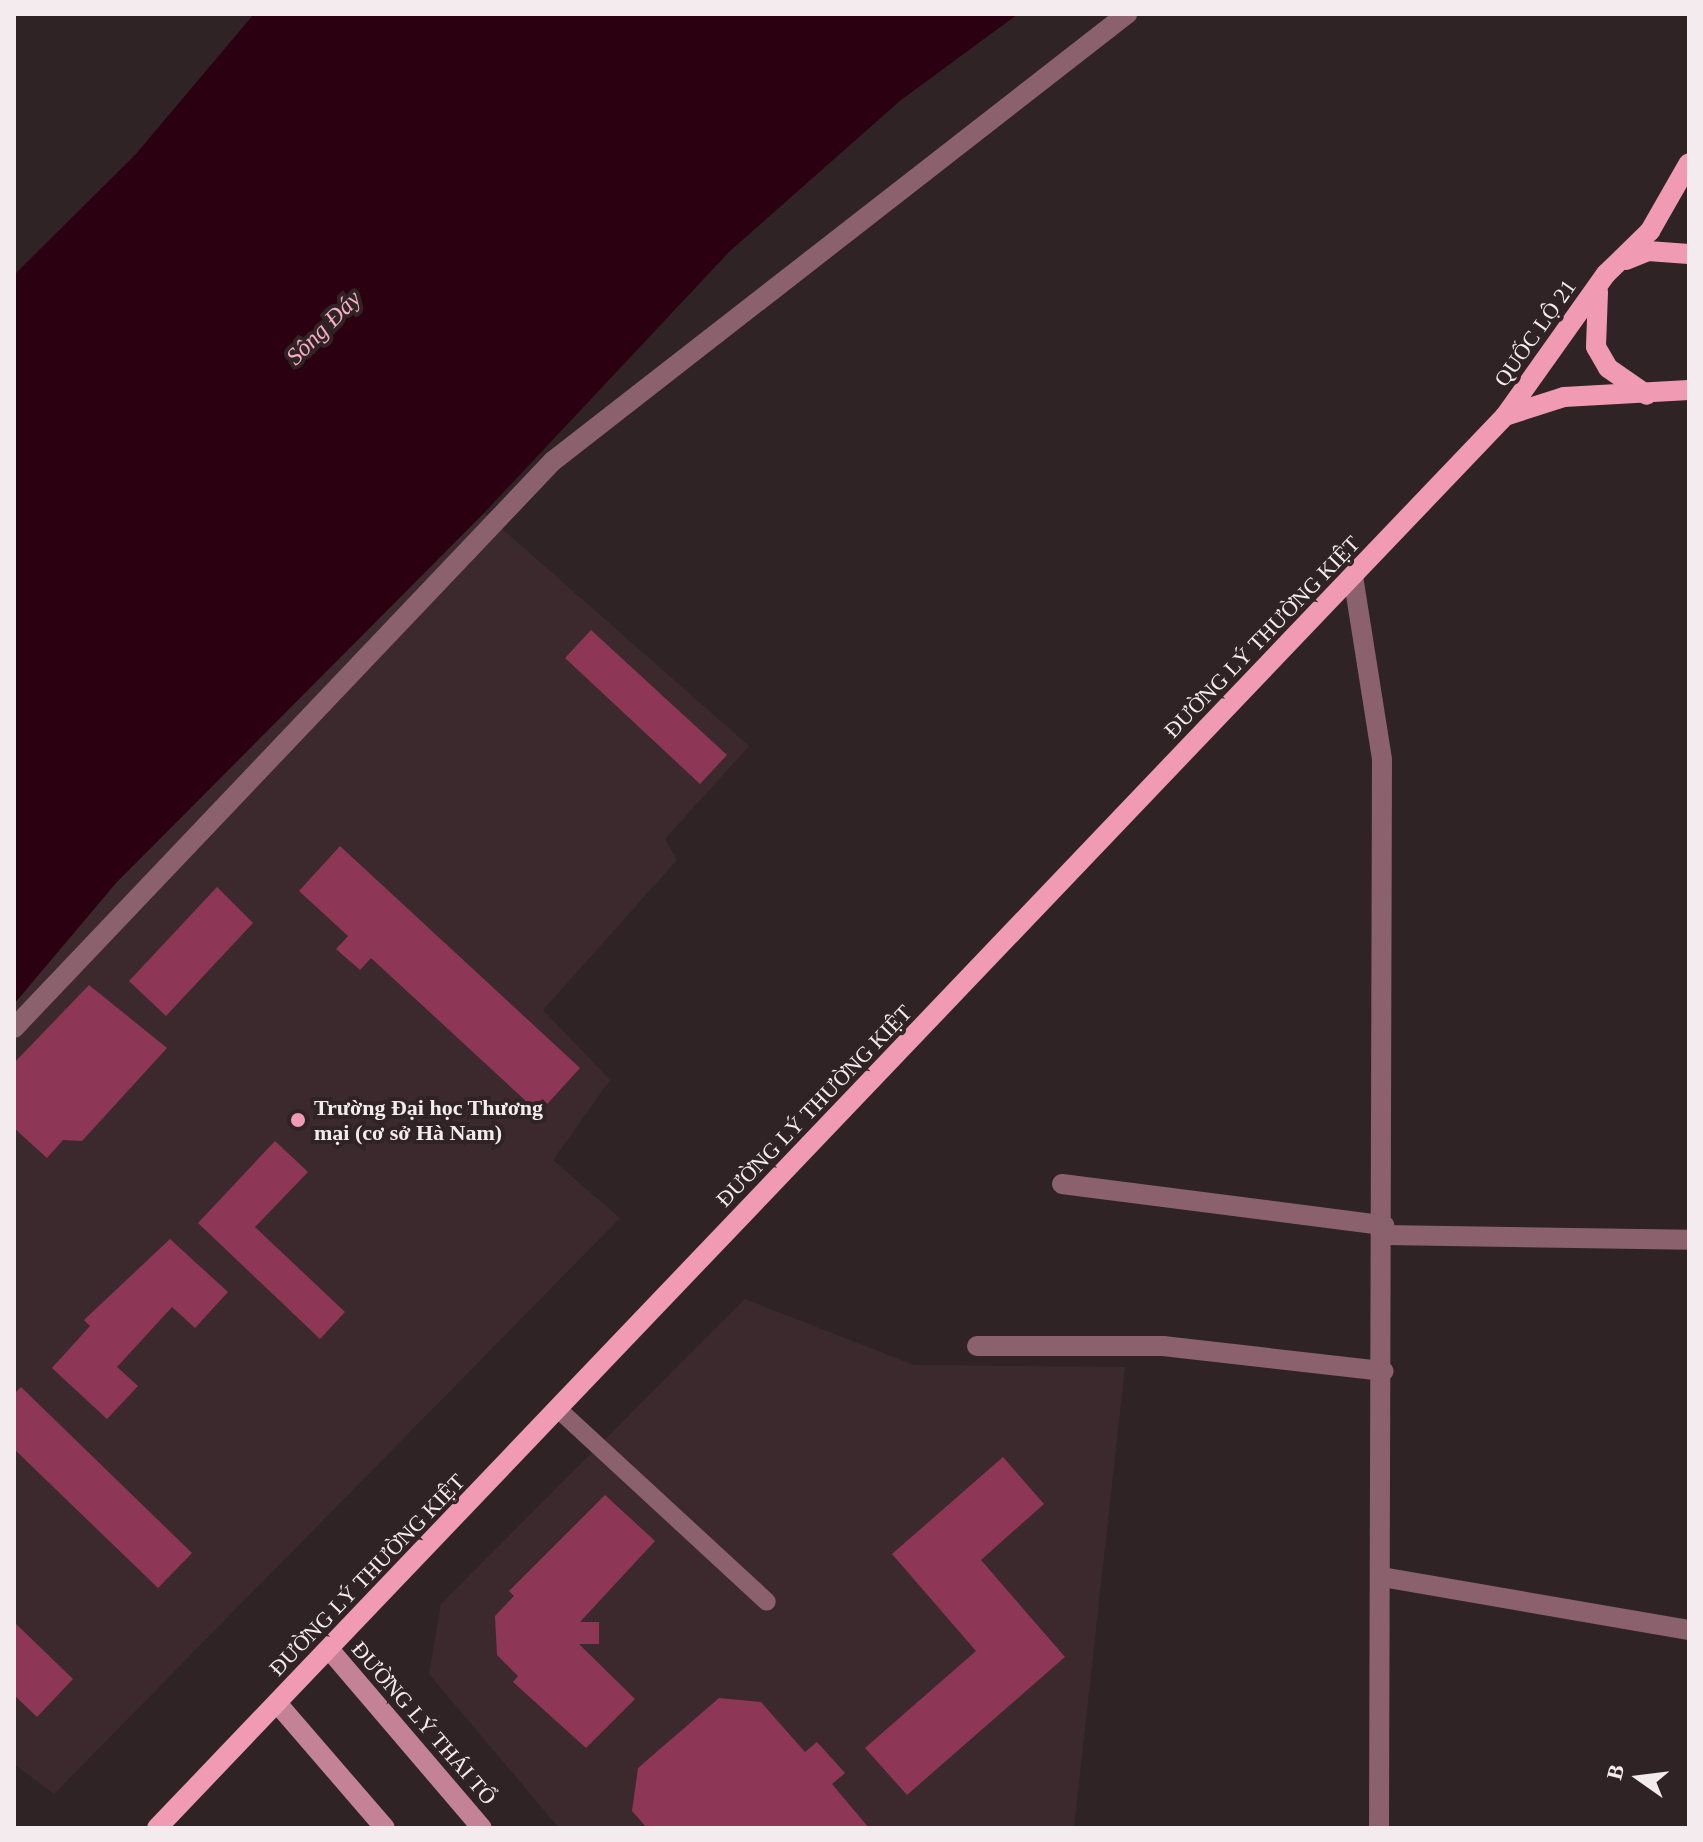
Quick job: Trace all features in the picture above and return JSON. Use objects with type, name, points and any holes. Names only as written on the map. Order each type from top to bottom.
[{"type":"main road","name":"QUỐC LỘ 21","points":[[1505,416],[1606,274],[1650,231],[1689,163]]},
{"type":"main road","points":[[1689,254],[1648,251],[1606,274],[1592,322],[1596,347],[1608,368],[1647,395],[1689,398]]},
{"type":"main road","name":"QUỐC LỘ 21","points":[[1505,416],[1564,397],[1647,395],[1689,390]]},
{"type":"main road","name":"ĐƯỜNG LÝ THƯỜNG KIỆT","points":[[157,1828],[1505,416]]},
{"type":"main road","name":"ĐƯỜNG LÝ THÁI TỔ","points":[[329,1649],[482,1828]]},
{"type":"main road","points":[[277,1703],[385,1828]]},
{"type":"street","points":[[14,1028],[553,461],[1127,14]]},
{"type":"street","points":[[1353,576],[1382,760],[1384,1371],[1379,1828]]},
{"type":"street","points":[[1062,1184],[1384,1230],[1689,1240]]},
{"type":"street","points":[[977,1346],[1163,1346],[1384,1371]]},
{"type":"street","points":[[1382,1577],[1689,1630]]},
{"type":"lane","points":[[558,1409],[767,1602]]},
{"type":"shaded area","name":"Trường Đại học Thương mại (cơ sở Hà Nam)","points":[[484,513],[749,746],[665,839],[677,860],[543,1010],[610,1080],[553,1160],[620,1218],[54,1794],[14,1764],[14,1004],[116,883]]},
{"type":"shaded area","points":[[745,1299],[914,1365],[1125,1367],[1074,1828],[559,1828],[429,1674],[441,1604]]},
{"type":"water","name":"Sông Đáy","points":[[254,14],[1018,14],[901,100],[730,251],[484,513],[116,883],[14,1004],[14,275],[135,155]]},
{"type":"building","points":[[591,630],[727,755],[700,784],[565,658]]},
{"type":"building","points":[[340,846],[580,1068],[539,1113],[371,958],[360,970],[336,949],[348,936],[299,891]]},
{"type":"building","points":[[217,887],[253,923],[166,1016],[129,981]]},
{"type":"building","points":[[89,985],[167,1048],[82,1141],[63,1140],[47,1158],[14,1128],[14,1063]]},
{"type":"building","points":[[275,1141],[308,1172],[255,1227],[345,1312],[320,1339],[198,1223]]},
{"type":"building","points":[[170,1239],[228,1292],[195,1328],[172,1307],[117,1367],[138,1386],[107,1419],[52,1368],[90,1326],[84,1320]]},
{"type":"building","points":[[21,1387],[192,1553],[158,1588],[14,1449],[14,1394]]},
{"type":"building","points":[[1003,1457],[1044,1504],[981,1560],[1065,1657],[907,1795],[865,1748],[976,1651],[892,1554]]},
{"type":"building","points":[[605,1495],[655,1541],[580,1622],[599,1622],[599,1644],[579,1644],[635,1699],[586,1748],[513,1682],[518,1676],[497,1655],[495,1616],[514,1596],[509,1591]]},
{"type":"building","points":[[14,1622],[73,1679],[37,1717],[14,1695]]},
{"type":"building","points":[[719,1698],[761,1702],[805,1752],[817,1742],[845,1773],[832,1784],[869,1828],[647,1828],[632,1811],[638,1768]]},
{"type":"place","name":"Trường Đại học Thương mại (cơ sở Hà Nam)","points":[[298,1120]]}]
